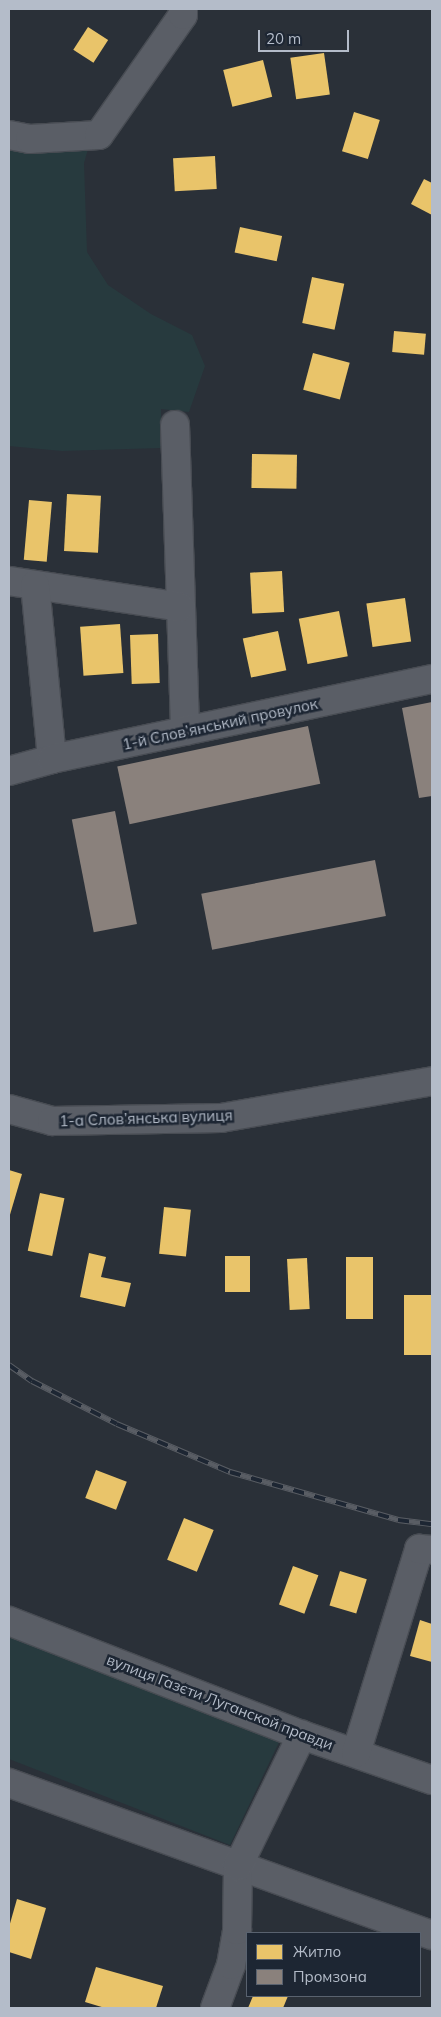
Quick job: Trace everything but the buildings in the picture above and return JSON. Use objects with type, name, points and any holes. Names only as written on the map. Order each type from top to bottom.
[{"type":"street","points":[[9,135],[30,139],[99,135],[183,15],[183,9]]},
{"type":"street","points":[[175,425],[185,731]]},
{"type":"street","points":[[52,759],[22,583],[180,607]]},
{"type":"street","name":"1-й Слов’янський провулок","points":[[9,771],[52,759],[432,680]]},
{"type":"street","name":"1-а Слов’янська вулиця","points":[[11,1102],[52,1121],[221,1118],[432,1082]]},
{"type":"street","points":[[356,1753],[426,1549]]},
{"type":"street","name":"вулиця Газєти Луганской правди","points":[[9,1621],[302,1735],[432,1780]]},
{"type":"street","points":[[215,2008],[230,1965],[237,1930],[238,1866],[302,1735]]},
{"type":"street","points":[[9,1783],[432,1934]]},
{"type":"green space","points":[[88,149],[84,163],[87,252],[108,285],[151,314],[192,335],[205,366],[189,412],[161,409],[161,448],[62,451],[9,446],[9,150],[29,153]]},
{"type":"green space","points":[[9,1636],[281,1738],[230,1845],[9,1759]]},
{"type":"railway","points":[[9,1365],[32,1381],[117,1424],[230,1472],[398,1520],[432,1524]]}]
